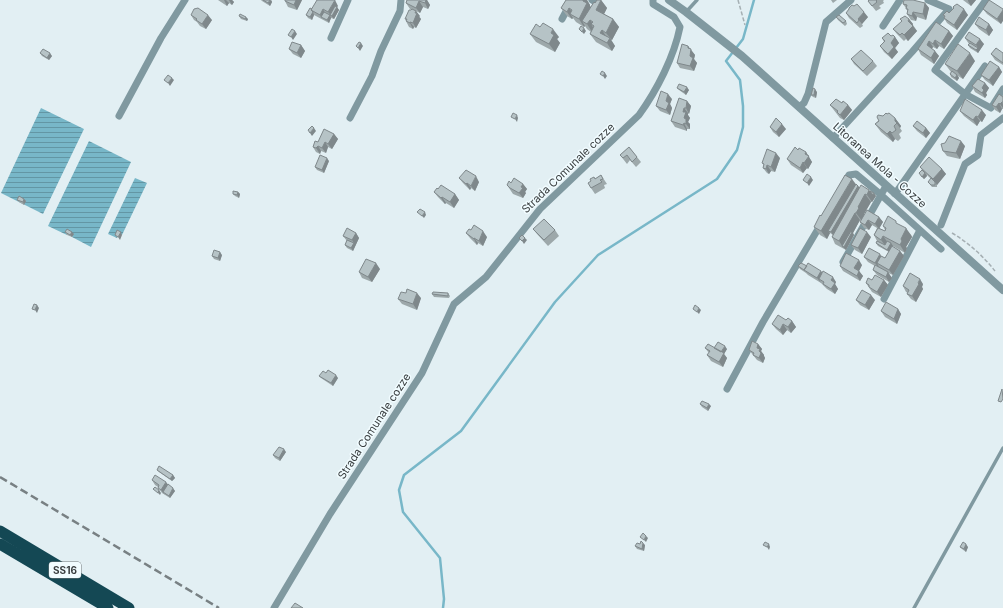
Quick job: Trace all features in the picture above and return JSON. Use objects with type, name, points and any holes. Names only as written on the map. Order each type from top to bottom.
[{"type":"highway","name":"SS16","points":[[0,531],[129,608]]},
{"type":"highway","name":"SS16","points":[[0,544],[108,608]]},
{"type":"street","points":[[119,116],[161,38],[185,0]]},
{"type":"street","points":[[331,38],[348,0]]},
{"type":"street","points":[[350,118],[372,76],[381,51],[400,12],[401,0]]},
{"type":"street","points":[[562,18],[572,0]]},
{"type":"street","name":"Strada Comunale cozze","points":[[274,608],[330,514],[422,373],[454,304],[486,277],[540,209],[640,115],[647,104],[678,39],[680,27],[674,17],[653,4],[653,0]]},
{"type":"street","points":[[669,0],[686,12]]},
{"type":"street","points":[[799,107],[804,103],[808,94],[826,22],[851,0]]},
{"type":"street","points":[[883,26],[900,0]]},
{"type":"street","points":[[833,138],[912,52],[948,9],[928,0]]},
{"type":"street","points":[[986,0],[935,70],[965,94],[991,108],[1003,89]]},
{"type":"street","name":"Litoranea Mola - Cozze","points":[[686,12],[742,56],[1003,290]]},
{"type":"street","points":[[895,194],[985,66]]},
{"type":"street","points":[[941,225],[965,164],[978,155],[981,134],[1003,118]]},
{"type":"street","points":[[842,188],[849,175],[856,174],[864,185],[880,194],[941,249]]},
{"type":"street","points":[[841,266],[880,194],[886,186]]},
{"type":"street","points":[[727,389],[763,322],[824,219]]},
{"type":"street","points":[[884,299],[920,230]]},
{"type":"lane","points":[[686,12],[697,0]]},
{"type":"lane","points":[[914,608],[1003,448]]},
{"type":"path","points":[[738,0],[745,25]]},
{"type":"water","points":[[41,108],[84,129],[43,214],[1,193]]},
{"type":"water","points":[[89,141],[131,162],[91,247],[72,237],[73,234],[69,232],[67,235],[48,226]]},
{"type":"water","points":[[135,178],[147,183],[122,235],[119,233],[117,238],[108,234]]},
{"type":"building","points":[[263,0],[270,0],[268,3]]},
{"type":"building","points":[[285,0],[296,0],[294,5]]},
{"type":"building","points":[[317,0],[335,0],[328,12],[323,9],[320,15],[311,10]]},
{"type":"building","points":[[407,0],[426,0],[425,3],[419,1],[416,8],[406,3]]},
{"type":"building","points":[[566,0],[583,0],[587,3],[579,19],[570,14],[572,10],[569,8],[567,12],[561,8]]},
{"type":"building","points":[[597,0],[601,0],[596,10],[613,19],[606,33],[602,30],[600,33],[610,38],[607,43],[590,34],[594,26],[591,24],[593,22],[590,20],[587,24],[582,21],[594,2],[595,3]]},
{"type":"building","points":[[877,0],[877,2],[872,6],[868,1]]},
{"type":"building","points":[[904,0],[913,0],[925,3],[923,14],[913,12],[912,16],[907,14],[908,9],[906,9],[907,5],[903,4]]},
{"type":"building","points":[[989,0],[1003,9],[997,19],[983,9]]},
{"type":"building","points":[[857,4],[864,12],[858,19],[859,20],[857,23],[846,13],[852,5],[854,6]]},
{"type":"building","points":[[957,4],[964,9],[954,25],[944,18],[945,16],[943,15],[947,11],[949,13]]},
{"type":"building","points":[[335,6],[337,7],[332,16],[330,15]]},
{"type":"building","points":[[198,8],[208,15],[202,24],[191,15],[194,9]]},
{"type":"building","points":[[310,8],[313,12],[310,17],[306,15]]},
{"type":"building","points":[[412,9],[416,11],[415,13],[417,13],[413,23],[410,23],[406,21],[407,19],[405,19],[409,10]]},
{"type":"building","points":[[324,12],[330,15],[327,20],[321,17]]},
{"type":"building","points":[[240,14],[246,17],[245,19],[239,16]]},
{"type":"building","points":[[839,15],[846,21],[843,23],[836,17]]},
{"type":"building","points":[[905,16],[909,19],[908,21],[913,26],[904,35],[902,33],[900,35],[893,29],[902,21],[900,19]]},
{"type":"building","points":[[979,17],[989,24],[986,30],[975,24]]},
{"type":"building","points":[[936,22],[949,31],[941,44],[935,40],[933,44],[929,41],[927,45],[935,51],[931,58],[918,49]]},
{"type":"building","points":[[543,23],[553,29],[551,33],[554,35],[549,44],[530,34],[536,24],[540,27]]},
{"type":"building","points":[[581,26],[584,28],[582,32],[579,29]]},
{"type":"building","points":[[292,29],[295,31],[291,37],[288,35]]},
{"type":"building","points":[[969,32],[980,39],[976,45],[965,38]]},
{"type":"building","points":[[888,33],[895,37],[891,43],[894,47],[888,54],[880,46],[885,41],[882,38]]},
{"type":"building","points":[[292,42],[301,45],[297,53],[289,49]]},
{"type":"building","points":[[359,42],[361,43],[358,48],[356,46]]},
{"type":"building","points":[[970,43],[978,48],[976,50],[968,45]]},
{"type":"building","points":[[682,44],[691,49],[690,56],[693,58],[690,66],[677,63]]},
{"type":"building","points":[[958,44],[970,53],[957,71],[945,64]]},
{"type":"building","points":[[996,48],[1003,53],[1003,63],[991,54]]},
{"type":"building","points":[[43,49],[50,53],[47,58],[40,53]]},
{"type":"building","points":[[861,50],[873,61],[863,71],[851,59]]},
{"type":"building","points":[[990,61],[999,67],[989,80],[981,75]]},
{"type":"building","points":[[602,71],[605,73],[603,76],[600,74]]},
{"type":"building","points":[[952,71],[957,75],[955,78],[950,74]]},
{"type":"building","points":[[168,75],[172,78],[168,83],[164,80]]},
{"type":"building","points":[[978,79],[985,83],[982,88],[984,90],[982,93],[972,86]]},
{"type":"building","points":[[679,84],[687,87],[684,92],[677,88]]},
{"type":"building","points":[[813,88],[815,89],[814,95],[811,95]]},
{"type":"building","points":[[661,91],[668,94],[666,101],[669,103],[666,110],[656,106]]},
{"type":"building","points":[[999,94],[1003,97],[1003,102],[1000,104],[999,103],[996,107],[992,105]]},
{"type":"building","points":[[679,98],[687,101],[686,108],[684,108],[683,112],[686,112],[684,118],[686,119],[686,124],[684,123],[683,125],[671,121]]},
{"type":"building","points":[[836,99],[842,103],[843,101],[848,105],[840,115],[837,112],[838,111],[830,105]]},
{"type":"building","points":[[965,99],[982,110],[978,117],[976,116],[973,120],[960,111]]},
{"type":"building","points":[[513,113],[517,115],[515,119],[511,117]]},
{"type":"building","points":[[886,113],[889,113],[895,118],[897,123],[894,126],[896,130],[892,133],[890,131],[887,134],[875,124],[879,121],[877,117],[878,115],[883,116]]},
{"type":"building","points":[[776,118],[782,124],[776,132],[770,127]]},
{"type":"building","points":[[917,121],[926,128],[923,133],[913,126]]},
{"type":"building","points":[[312,126],[314,128],[310,133],[308,130]]},
{"type":"building","points":[[324,129],[334,134],[328,144],[325,142],[322,148],[318,146],[316,148],[313,147],[315,141],[318,142]]},
{"type":"building","points":[[949,136],[961,141],[956,153],[943,151],[941,144],[945,143]]},
{"type":"building","points":[[629,147],[637,157],[632,162],[627,155],[623,158],[620,155]]},
{"type":"building","points":[[795,147],[798,150],[799,148],[806,152],[805,154],[809,156],[800,168],[787,159]]},
{"type":"building","points":[[767,149],[776,153],[771,167],[767,165],[766,169],[763,168],[764,164],[762,163]]},
{"type":"building","points":[[320,155],[327,158],[322,170],[315,167]]},
{"type":"building","points":[[929,157],[942,169],[933,179],[920,167]]},
{"type":"building","points":[[466,170],[476,176],[471,186],[459,178]]},
{"type":"building","points":[[922,170],[925,173],[922,177],[919,173]]},
{"type":"building","points":[[807,174],[811,177],[807,183],[803,180]]},
{"type":"building","points":[[601,175],[603,179],[600,180],[602,182],[591,188],[588,183],[591,181],[590,179],[594,177],[595,179]]},
{"type":"building","points":[[845,175],[852,179],[821,231],[814,227]]},
{"type":"building","points":[[514,178],[523,184],[521,187],[523,188],[519,193],[507,185],[509,181],[511,183]]},
{"type":"building","points":[[931,178],[935,182],[935,185],[931,185],[928,182]]},
{"type":"building","points":[[856,184],[858,186],[831,232],[828,231]]},
{"type":"building","points":[[441,185],[455,194],[450,202],[442,197],[441,198],[434,192]]},
{"type":"building","points":[[861,185],[869,190],[867,195],[865,194],[858,207],[859,208],[839,241],[832,237]]},
{"type":"building","points":[[233,191],[238,192],[237,195],[233,194]]},
{"type":"building","points":[[19,196],[24,199],[23,202],[17,200]]},
{"type":"building","points":[[420,209],[425,212],[422,216],[417,212]]},
{"type":"building","points":[[867,210],[879,217],[875,224],[868,220],[865,225],[860,222]]},
{"type":"building","points":[[888,216],[896,221],[896,223],[906,228],[900,245],[883,236],[881,240],[874,235],[878,228],[885,231],[886,228],[883,226]]},
{"type":"building","points":[[544,219],[555,230],[544,240],[533,229]]},
{"type":"building","points":[[474,225],[483,231],[479,241],[466,233],[469,229],[471,230]]},
{"type":"building","points":[[347,228],[356,233],[352,240],[343,236]]},
{"type":"building","points":[[860,228],[867,232],[858,248],[851,245]]},
{"type":"building","points":[[67,229],[72,232],[70,235],[65,232]]},
{"type":"building","points":[[117,230],[121,232],[118,237],[115,235]]},
{"type":"building","points":[[851,231],[852,232],[844,247],[842,246]]},
{"type":"building","points":[[522,235],[525,238],[522,241],[519,238]]},
{"type":"building","points":[[347,240],[354,243],[351,248],[345,245]]},
{"type":"building","points":[[877,241],[885,245],[887,241],[891,243],[887,250],[876,243]]},
{"type":"building","points":[[892,246],[900,251],[889,270],[877,263],[881,256],[885,258]]},
{"type":"building","points":[[869,248],[880,254],[875,263],[864,257]]},
{"type":"building","points":[[214,250],[220,252],[218,258],[212,256]]},
{"type":"building","points":[[846,253],[859,260],[854,268],[859,271],[857,276],[840,266]]},
{"type":"building","points":[[366,259],[376,263],[368,277],[359,272]]},
{"type":"building","points":[[801,263],[807,266],[804,270],[798,266]]},
{"type":"building","points":[[808,263],[821,271],[817,278],[804,270]]},
{"type":"building","points":[[875,265],[888,272],[886,277],[873,270]]},
{"type":"building","points":[[823,271],[833,277],[831,280],[835,283],[831,289],[823,284],[824,282],[819,279]]},
{"type":"building","points":[[910,273],[920,279],[919,284],[912,296],[907,294],[909,290],[903,286]]},
{"type":"building","points":[[875,275],[884,280],[877,292],[866,283],[868,278],[872,280]]},
{"type":"building","points":[[407,289],[417,293],[413,304],[398,299],[401,292],[406,293]]},
{"type":"building","points":[[862,290],[871,295],[865,305],[856,300]]},
{"type":"building","points":[[433,292],[448,293],[448,296],[432,294]]},
{"type":"building","points":[[886,302],[898,309],[894,319],[881,311]]},
{"type":"building","points":[[34,304],[37,305],[35,310],[32,309]]},
{"type":"building","points":[[695,305],[699,308],[697,312],[693,309]]},
{"type":"building","points":[[778,315],[786,320],[788,318],[792,321],[788,327],[783,324],[780,330],[772,324]]},
{"type":"building","points":[[752,341],[758,344],[757,348],[760,349],[759,351],[761,353],[759,358],[753,355],[754,353],[749,350]]},
{"type":"building","points":[[718,342],[725,346],[721,352],[714,348]]},
{"type":"building","points":[[708,344],[724,353],[719,362],[707,355],[710,351],[705,348]]},
{"type":"building","points":[[328,370],[336,375],[331,383],[319,376],[323,371],[326,373]]},
{"type":"building","points":[[1002,389],[1003,399],[1001,402],[998,401]]},
{"type":"building","points":[[702,401],[709,404],[707,408],[700,404]]},
{"type":"building","points":[[279,447],[284,449],[279,458],[273,455]]},
{"type":"building","points":[[159,466],[173,475],[170,479],[157,470]]},
{"type":"building","points":[[155,475],[166,482],[161,490],[158,488],[159,485],[152,480]]},
{"type":"building","points":[[168,484],[173,488],[169,496],[163,492]]},
{"type":"building","points":[[155,487],[159,490],[158,493],[153,489]]},
{"type":"building","points":[[643,533],[646,536],[644,540],[640,537]]},
{"type":"building","points":[[641,541],[643,543],[642,549],[635,546],[637,543],[640,544]]},
{"type":"building","points":[[765,542],[769,544],[767,547],[763,545]]},
{"type":"building","points":[[963,542],[966,544],[964,549],[960,547]]},
{"type":"building","points":[[295,603],[303,608],[291,608]]},
{"type":"waterway","points":[[443,608],[444,599],[440,558],[403,512],[399,490],[404,475],[461,431],[555,302],[598,255],[717,179],[737,150],[743,127],[743,106],[740,80],[726,61],[743,39],[754,0]]},
{"type":"railway","points":[[0,477],[219,608]]}]
